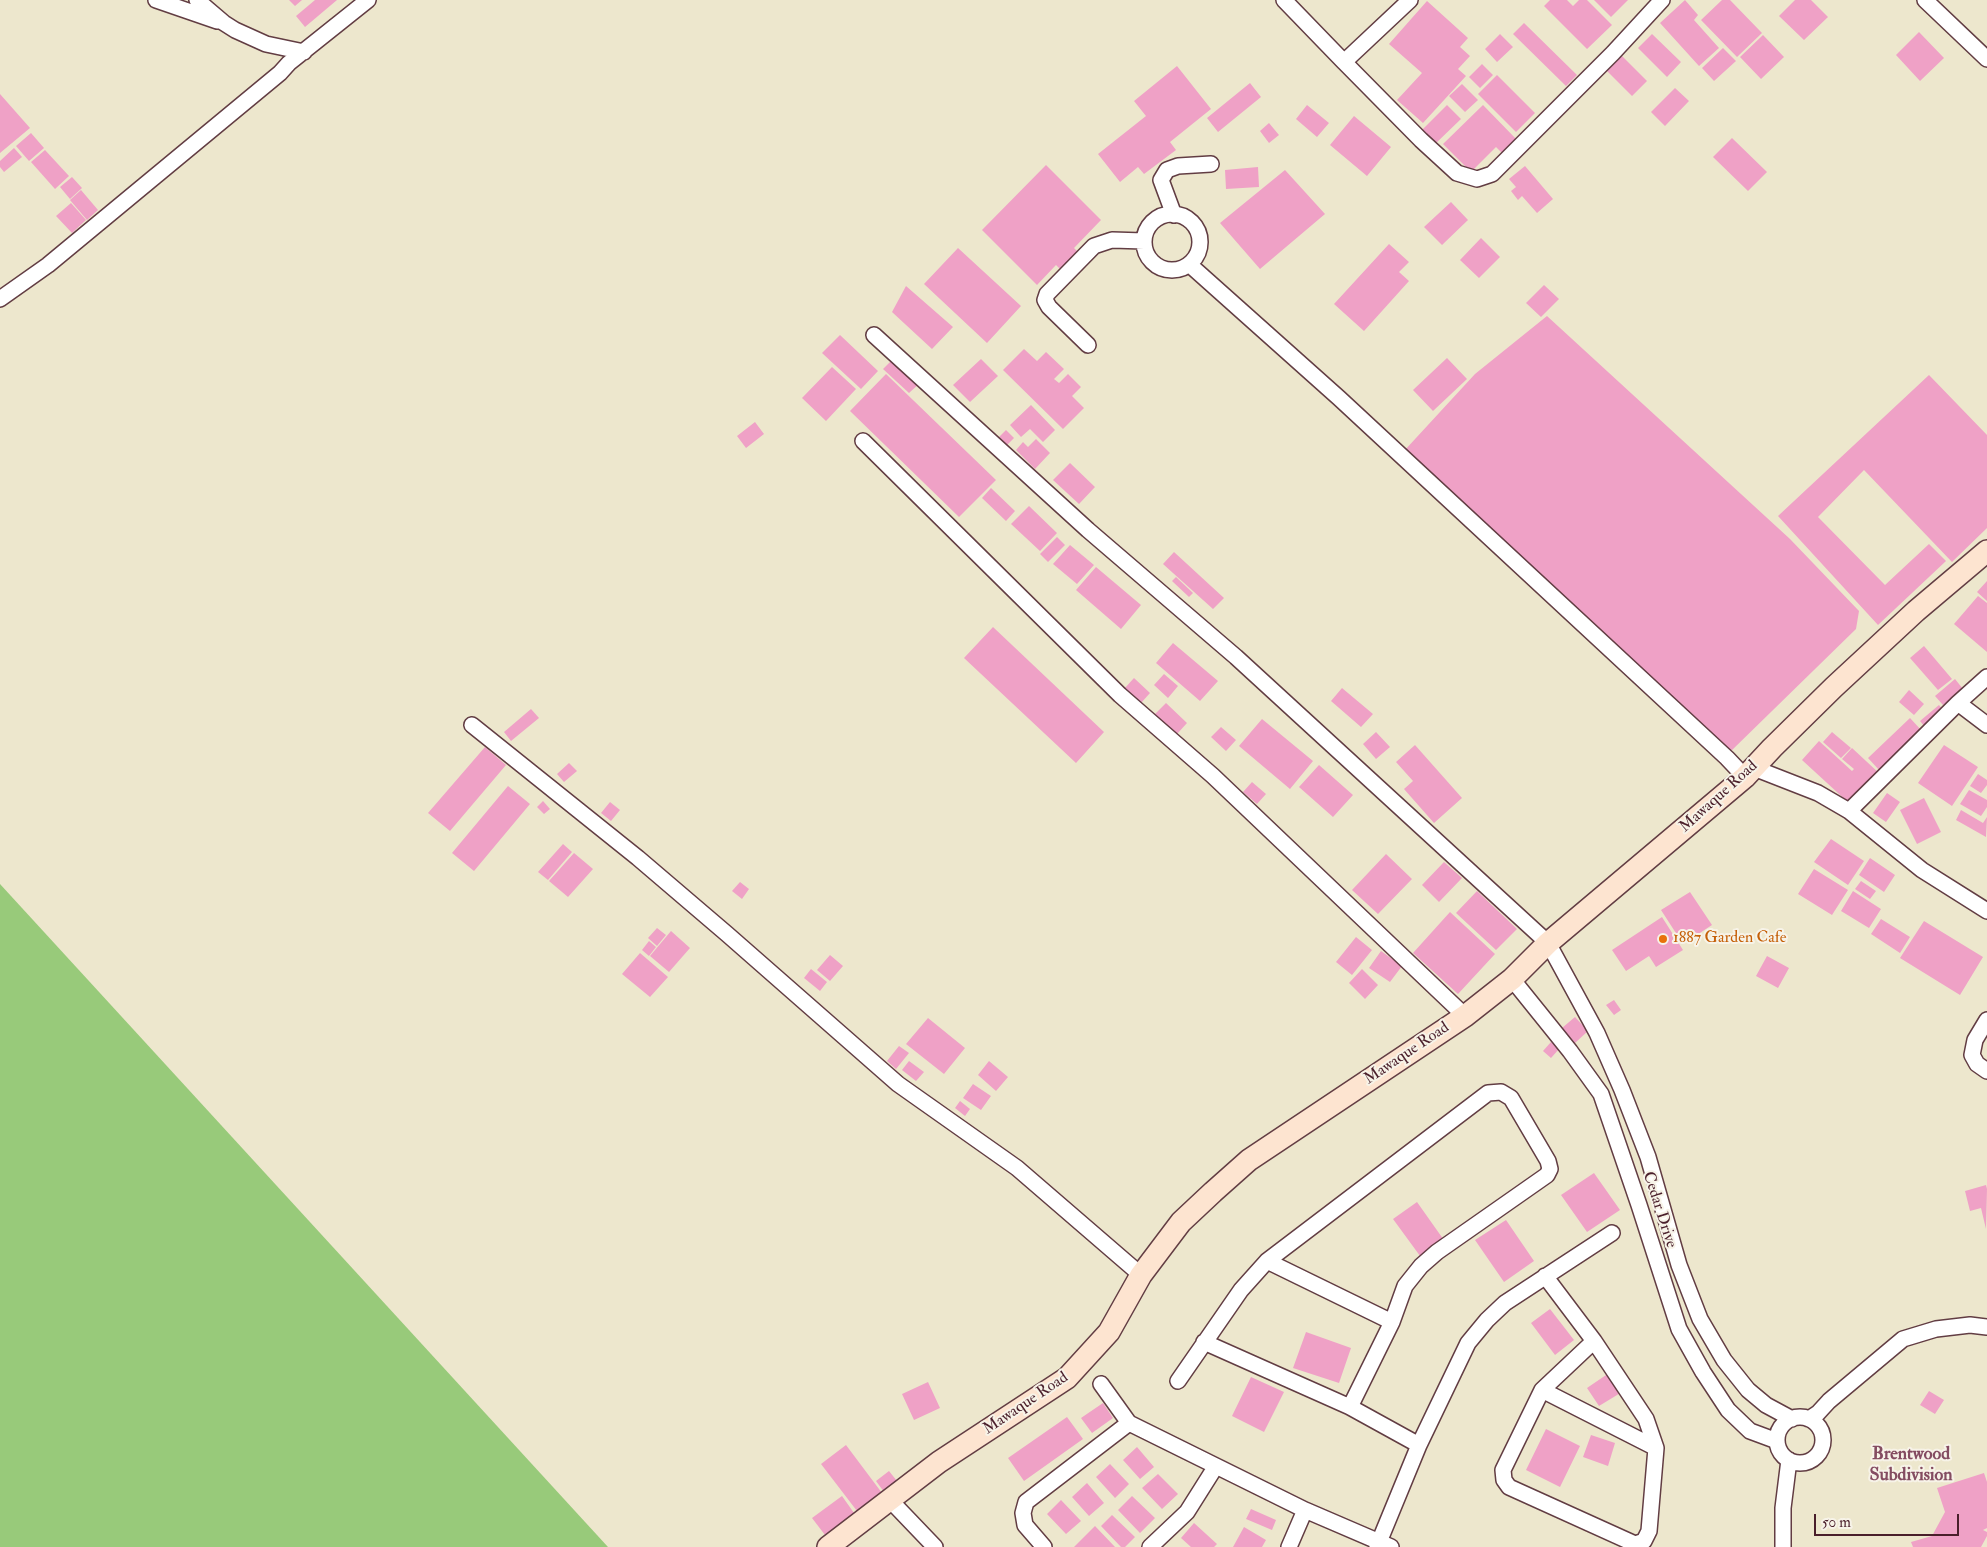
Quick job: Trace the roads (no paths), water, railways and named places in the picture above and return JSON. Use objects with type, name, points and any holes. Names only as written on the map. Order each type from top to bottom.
[{"type":"main road","name":"Mawaque Road","points":[[828,1547],[940,1462],[1067,1378],[1108,1332],[1141,1276],[1182,1222],[1249,1160],[1465,1016],[1512,979],[1548,942],[1750,773],[1772,748],[1834,687],[1916,612],[1987,551]]},
{"type":"street","points":[[156,0],[224,23],[266,44],[304,52]]},
{"type":"street","points":[[197,0],[224,23]]},
{"type":"street","points":[[0,298],[48,265],[280,73],[289,63],[368,0]]},
{"type":"street","points":[[1284,0],[1421,140],[1457,174],[1477,179],[1492,174],[1613,53],[1662,0]]},
{"type":"street","points":[[1344,62],[1410,0]]},
{"type":"street","points":[[1925,0],[1987,59]]},
{"type":"street","points":[[1174,215],[1161,180],[1167,170],[1178,166],[1211,164]]},
{"type":"street","points":[[1166,215],[1174,215],[1183,217],[1191,222],[1197,230],[1200,239],[1199,249],[1190,265],[1177,270],[1165,269],[1154,264],[1146,254],[1144,242],[1146,233],[1157,219],[1166,215]]},
{"type":"street","points":[[1088,345],[1049,307],[1046,300],[1047,294],[1094,246],[1112,240],[1144,242]]},
{"type":"street","points":[[1190,265],[1339,398],[1727,758],[1750,773],[1818,793],[1849,811],[1922,870],[1987,911]]},
{"type":"street","name":"Cedar Drive","points":[[874,335],[1088,530],[1236,657],[1548,942],[1597,1033],[1622,1090],[1648,1157],[1679,1266],[1700,1319],[1724,1360],[1748,1390],[1766,1405],[1792,1418]]},
{"type":"street","points":[[862,441],[1120,695],[1213,776],[1465,1016]]},
{"type":"street","points":[[1849,811],[1958,703],[1987,677]]},
{"type":"street","points":[[1958,703],[1987,725]]},
{"type":"street","points":[[472,725],[638,858],[898,1084],[1017,1168],[1141,1276]]},
{"type":"street","name":"Cedar Drive","points":[[1512,979],[1570,1051],[1601,1094],[1679,1329],[1703,1372],[1728,1410],[1750,1431],[1777,1441]]},
{"type":"street","points":[[1987,1020],[1975,1040],[1972,1055],[1977,1064],[1987,1071]]},
{"type":"street","points":[[1178,1381],[1241,1290],[1267,1261],[1488,1093],[1501,1092],[1510,1098],[1548,1161],[1550,1169],[1547,1175],[1437,1252],[1421,1266],[1405,1286],[1392,1322],[1350,1407]]},
{"type":"street","points":[[1102,1384],[1129,1423],[1305,1510],[1382,1545],[1419,1445],[1468,1343],[1486,1320],[1505,1303],[1612,1233]]},
{"type":"street","points":[[1267,1261],[1392,1322]]},
{"type":"street","points":[[1545,1276],[1594,1342],[1646,1419],[1656,1448],[1649,1531],[1644,1541],[1635,1544],[1509,1487],[1504,1480],[1503,1470],[1542,1390],[1594,1342]]},
{"type":"street","points":[[1813,1416],[1822,1435],[1820,1450],[1810,1460],[1803,1462],[1789,1460],[1780,1452],[1777,1441],[1781,1427],[1792,1418],[1813,1416],[1903,1339],[1936,1329],[1970,1325],[1987,1327]]},
{"type":"street","points":[[1204,1342],[1350,1407],[1419,1445]]},
{"type":"street","points":[[1542,1390],[1656,1448]]},
{"type":"street","points":[[1044,1547],[1025,1525],[1023,1513],[1026,1502],[1129,1423]]},
{"type":"street","points":[[1783,1547],[1783,1508],[1789,1460]]},
{"type":"street","points":[[1150,1547],[1187,1512],[1216,1466]]},
{"type":"street","points":[[890,1500],[935,1547]]},
{"type":"street","points":[[1289,1547],[1305,1510]]},
{"type":"place","name":"1887 Garden Cafe","points":[[1663,939]]},
{"type":"district","name":"Brentwood Subdivision","points":[[1911,1465]]}]
